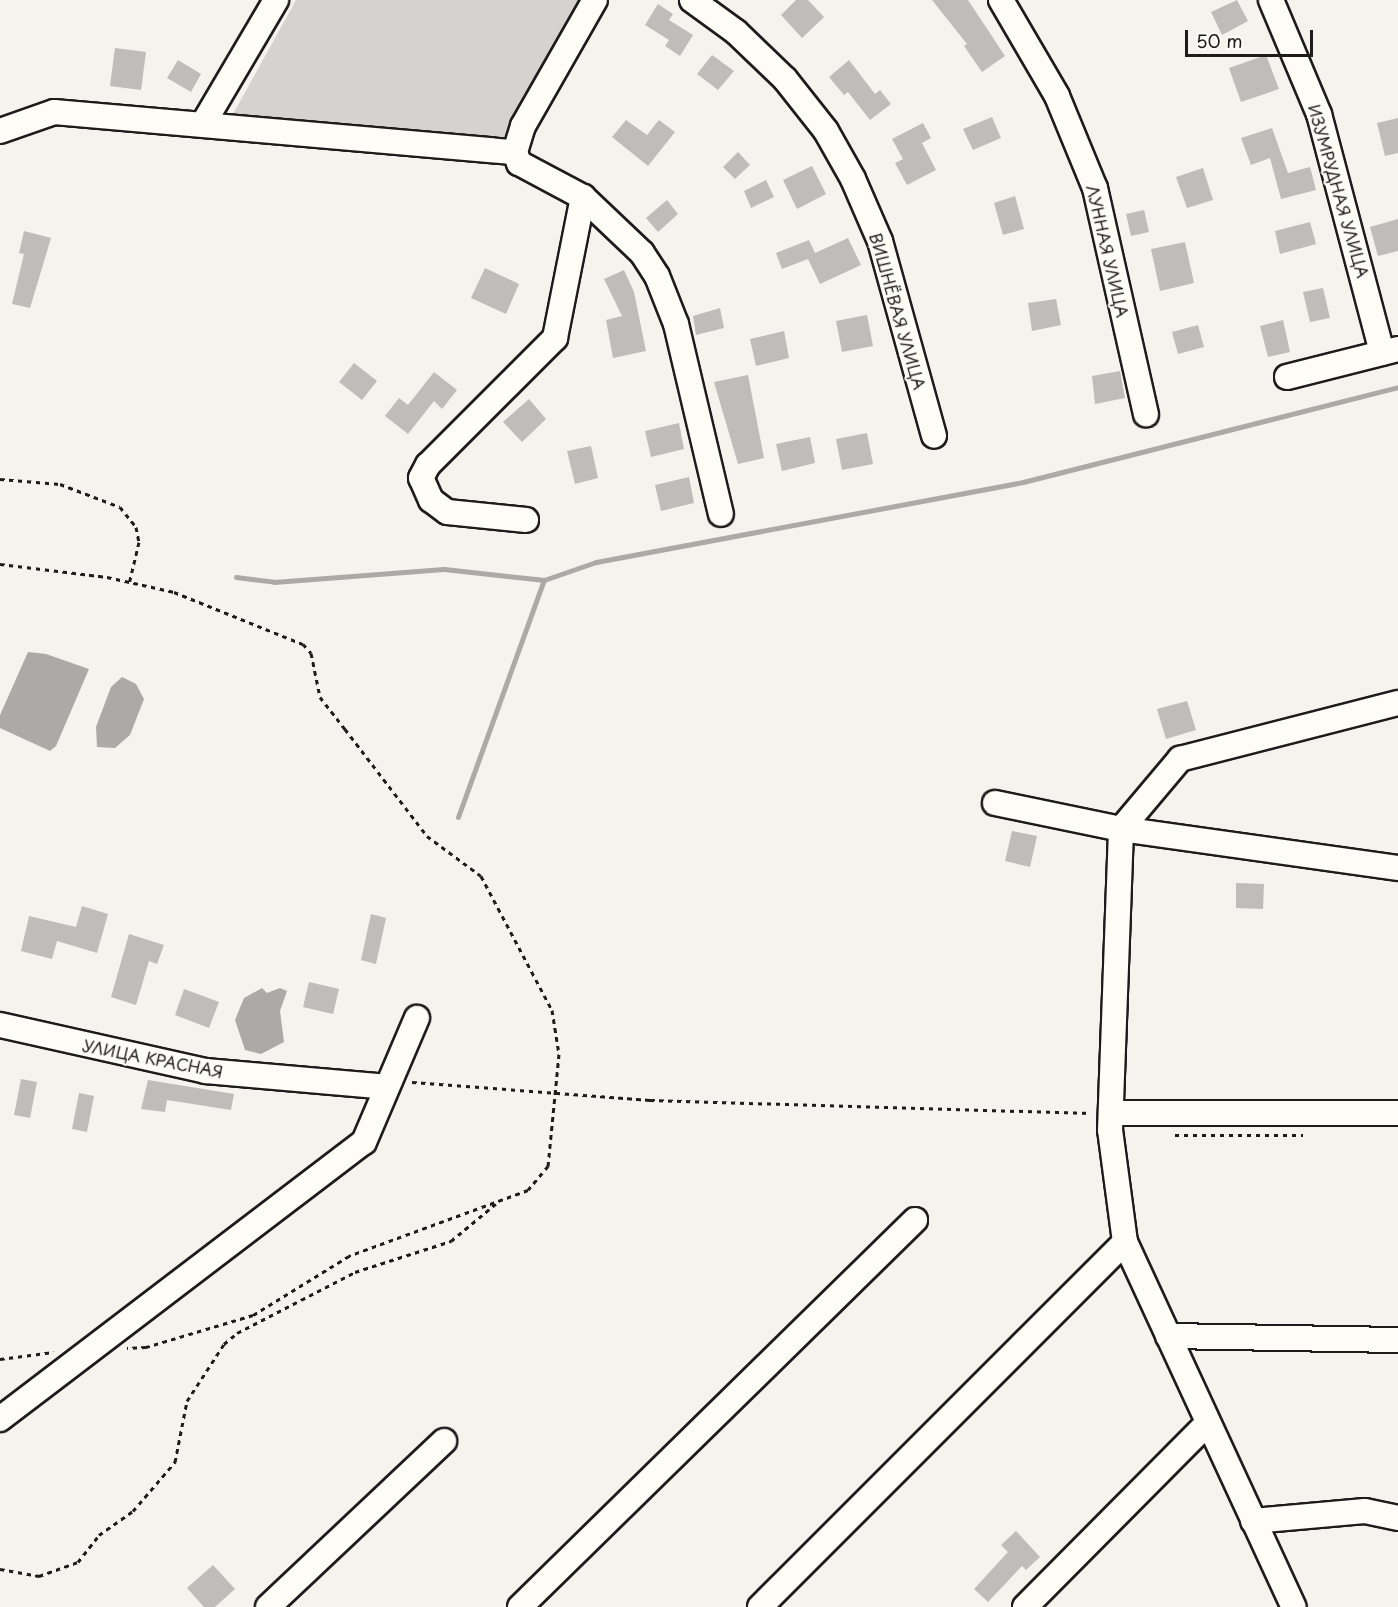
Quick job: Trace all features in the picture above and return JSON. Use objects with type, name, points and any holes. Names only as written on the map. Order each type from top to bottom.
[{"type":"street","points":[[203,124],[276,0]]},
{"type":"street","points":[[595,0],[523,126],[515,152],[519,163],[583,197],[642,253],[666,293],[722,513]]},
{"type":"street","name":"ВИШНЁВАЯ УЛИЦА","points":[[692,0],[736,32],[785,80],[826,131],[853,179],[880,241],[934,436]]},
{"type":"street","name":"ЛУННАЯ УЛИЦА","points":[[1001,0],[1057,96],[1095,188],[1146,414]]},
{"type":"street","name":"ИЗУМРУДНАЯ УЛИЦА","points":[[1270,0],[1319,114],[1390,351]]},
{"type":"street","points":[[0,131],[54,112],[515,152]]},
{"type":"street","points":[[526,520],[447,512],[431,500],[421,478],[429,465],[555,338],[583,197]]},
{"type":"street","points":[[1287,377],[1390,351]]},
{"type":"street","points":[[1294,1607],[1125,1242],[1111,1113],[1121,829],[1180,759],[1398,703]]},
{"type":"street","points":[[995,803],[1121,829],[1398,868]]},
{"type":"street","points":[[0,1419],[364,1142],[384,1086],[417,1018]]},
{"type":"street","name":"УЛИЦА КРАСНАЯ","points":[[0,1025],[206,1071],[384,1086]]},
{"type":"street","points":[[1111,1113],[1398,1113]]},
{"type":"street","points":[[520,1607],[915,1220]]},
{"type":"street","points":[[760,1607],[1125,1242]]},
{"type":"street","points":[[1168,1336],[1398,1340]]},
{"type":"street","points":[[1025,1607],[1208,1424]]},
{"type":"street","points":[[268,1607],[444,1441]]},
{"type":"street","points":[[1253,1521],[1365,1511],[1398,1518]]},
{"type":"path","points":[[0,479],[60,484],[120,507],[135,527],[139,542],[129,585]]},
{"type":"path","points":[[0,564],[107,577],[129,585],[174,592],[295,639],[311,653],[320,697],[427,836],[481,876],[552,1010],[560,1054],[558,1094],[549,1166],[528,1190],[349,1256],[253,1315],[146,1347],[124,1348]]},
{"type":"path","points":[[384,1086],[418,1082],[558,1094],[1111,1113]]},
{"type":"path","points":[[0,1569],[39,1576],[78,1562],[99,1535],[133,1511],[175,1462],[187,1401],[224,1344],[237,1333],[355,1272],[452,1241],[501,1199]]},
{"type":"path","points":[[0,1359],[56,1352]]},
{"type":"shaded area","points":[[296,0],[584,0],[502,147],[232,116]]},
{"type":"shaded area","points":[[28,652],[46,654],[89,669],[56,746],[50,751],[0,728],[0,715]]},
{"type":"shaded area","points":[[122,677],[136,684],[144,699],[130,735],[115,748],[97,747],[96,727],[111,687]]},
{"type":"shaded area","points":[[262,988],[267,993],[280,988],[287,991],[280,1011],[284,1042],[261,1054],[245,1050],[235,1020],[244,998]]},
{"type":"building","points":[[796,0],[808,0],[824,17],[802,38],[781,15]]},
{"type":"building","points":[[932,0],[968,0],[1005,56],[982,72],[964,46],[967,44]]},
{"type":"building","points":[[1237,0],[1248,21],[1222,35],[1211,12]]},
{"type":"building","points":[[658,4],[673,14],[669,20],[693,35],[680,56],[665,46],[669,40],[645,25]]},
{"type":"building","points":[[115,48],[146,52],[141,90],[110,86]]},
{"type":"building","points":[[712,55],[734,71],[718,90],[697,74]]},
{"type":"building","points":[[1266,55],[1279,89],[1241,102],[1229,68]]},
{"type":"building","points":[[178,60],[201,74],[191,92],[167,78]]},
{"type":"building","points":[[849,60],[875,94],[880,90],[891,104],[870,120],[848,92],[844,95],[829,77]]},
{"type":"building","points":[[992,117],[1001,138],[973,150],[963,129]]},
{"type":"building","points":[[1398,118],[1398,153],[1385,156],[1377,123]]},
{"type":"building","points":[[626,120],[647,135],[659,120],[675,132],[648,166],[612,137]]},
{"type":"building","points":[[923,123],[931,138],[922,143],[936,170],[907,185],[895,163],[903,159],[892,139]]},
{"type":"building","points":[[1272,128],[1288,173],[1310,167],[1316,190],[1281,199],[1270,158],[1251,165],[1241,138]]},
{"type":"building","points":[[738,152],[750,165],[735,179],[723,167]]},
{"type":"building","points":[[812,166],[826,194],[797,209],[783,180]]},
{"type":"building","points":[[1203,168],[1213,200],[1187,208],[1176,177]]},
{"type":"building","points":[[766,180],[774,197],[751,208],[744,191]]},
{"type":"building","points":[[1015,196],[1024,229],[1003,235],[994,203]]},
{"type":"building","points":[[667,200],[678,214],[658,232],[646,218]]},
{"type":"building","points":[[1144,210],[1149,232],[1131,236],[1126,214]]},
{"type":"building","points":[[1398,219],[1398,251],[1378,256],[1370,227]]},
{"type":"building","points":[[1310,222],[1316,244],[1280,254],[1275,231]]},
{"type":"building","points":[[24,231],[51,238],[30,308],[12,304],[24,254],[19,253]]},
{"type":"building","points":[[848,238],[861,265],[820,284],[808,259],[782,269],[776,253],[809,240],[815,253]]},
{"type":"building","points":[[1185,242],[1194,283],[1160,291],[1151,249]]},
{"type":"building","points":[[485,268],[519,284],[506,314],[471,298]]},
{"type":"building","points":[[624,270],[634,292],[646,351],[613,358],[606,320],[622,316],[604,279]]},
{"type":"building","points":[[1323,288],[1330,318],[1310,322],[1303,292]]},
{"type":"building","points":[[1056,299],[1061,325],[1032,331],[1028,303]]},
{"type":"building","points":[[720,308],[724,328],[696,335],[693,316]]},
{"type":"building","points":[[867,315],[873,346],[842,352],[836,321]]},
{"type":"building","points":[[1283,320],[1290,352],[1268,357],[1260,326]]},
{"type":"building","points":[[1198,325],[1204,347],[1178,354],[1172,332]]},
{"type":"building","points":[[784,331],[789,358],[756,366],[750,339]]},
{"type":"building","points":[[354,363],[377,381],[362,400],[339,382]]},
{"type":"building","points":[[1120,371],[1125,398],[1095,404],[1092,376]]},
{"type":"building","points":[[434,372],[457,390],[442,409],[434,401],[408,434],[385,416],[399,398],[408,405]]},
{"type":"building","points":[[748,375],[764,458],[738,464],[714,382]]},
{"type":"building","points":[[529,399],[546,419],[522,442],[503,422]]},
{"type":"building","points":[[679,423],[684,449],[651,457],[645,431]]},
{"type":"building","points":[[867,433],[873,464],[842,470],[836,439]]},
{"type":"building","points":[[810,437],[815,463],[782,471],[776,444]]},
{"type":"building","points":[[591,446],[598,478],[575,484],[567,451]]},
{"type":"building","points":[[689,477],[694,503],[661,511],[655,485]]},
{"type":"building","points":[[1187,701],[1196,730],[1166,739],[1157,709]]},
{"type":"building","points":[[1012,831],[1037,836],[1030,867],[1005,861]]},
{"type":"building","points":[[1236,883],[1264,884],[1263,909],[1236,908]]},
{"type":"building","points":[[82,906],[108,914],[97,953],[57,941],[52,959],[21,951],[29,916],[76,927]]},
{"type":"building","points":[[371,914],[386,918],[376,964],[361,960]]},
{"type":"building","points":[[129,934],[164,945],[157,964],[149,961],[136,1005],[111,997]]},
{"type":"building","points":[[309,982],[339,989],[333,1014],[303,1007]]},
{"type":"building","points":[[184,989],[219,1002],[209,1028],[175,1015]]},
{"type":"building","points":[[21,1079],[37,1082],[30,1118],[14,1115]]},
{"type":"building","points":[[148,1080],[234,1094],[231,1110],[167,1100],[165,1112],[141,1109]]},
{"type":"building","points":[[79,1093],[94,1096],[87,1132],[72,1129]]},
{"type":"building","points":[[1016,1531],[1040,1557],[1026,1570],[1022,1566],[988,1602],[974,1589],[1008,1552],[1001,1545]]},
{"type":"building","points":[[213,1565],[235,1589],[215,1607],[204,1607],[187,1588]]},
{"type":"waterway","points":[[458,817],[544,580],[596,562],[1023,482],[1398,387]]},
{"type":"waterway","points":[[236,577],[274,582],[444,569],[544,580]]}]
